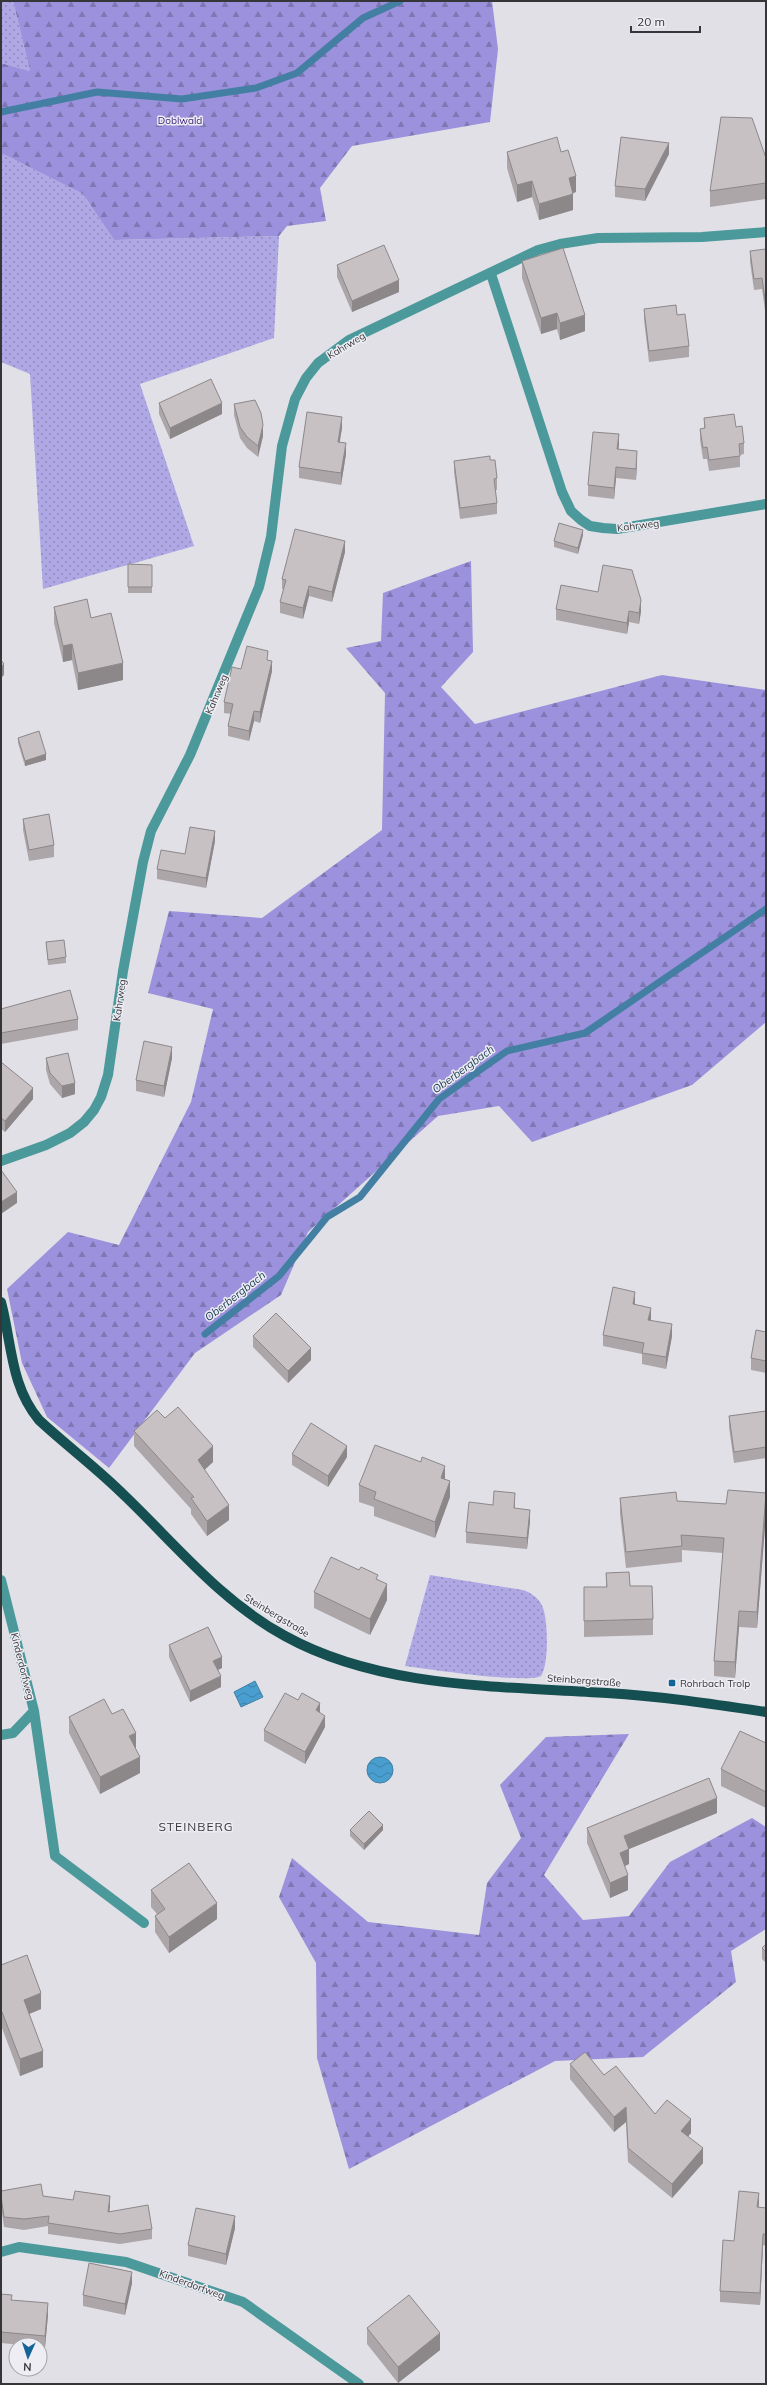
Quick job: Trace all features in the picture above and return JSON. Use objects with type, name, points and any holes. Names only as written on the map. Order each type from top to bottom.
[{"type":"main road","name":"Steinbergstraße","points":[[1,1302],[16,1375],[30,1410],[39,1420],[124,1494],[218,1590],[253,1617],[285,1636],[340,1660],[403,1675],[502,1686],[644,1696],[766,1712]]},
{"type":"street","name":"Kahrweg","points":[[1,1161],[46,1145],[70,1133],[94,1110],[101,1097],[108,1076],[123,971],[148,843],[158,816],[190,756],[259,587],[271,537],[282,446],[295,399],[306,378],[332,351],[349,340],[491,274],[538,250],[579,239],[702,237],[766,232]]},
{"type":"street","name":"Kahrweg","points":[[491,274],[562,492],[571,511],[581,520],[590,526],[617,529],[733,511],[766,504]]},
{"type":"street","name":"Kinderdorfweg","points":[[1,1580],[34,1711],[13,1733],[1,1735]]},
{"type":"street","points":[[34,1711],[55,1856],[144,1923]]},
{"type":"street","name":"Kinderdorfweg","points":[[1,2252],[19,2247],[126,2262],[243,2302],[359,2384]]},
{"type":"shaded area","points":[[1,1],[13,1],[30,71],[1,63]]},
{"type":"shaded area","points":[[1,153],[83,194],[114,240],[279,236],[274,338],[140,384],[194,546],[43,589],[30,374],[1,362]]},
{"type":"shaded area","points":[[430,1575],[523,1590],[535,1597],[543,1608],[547,1632],[545,1663],[541,1676],[532,1678],[497,1677],[405,1666]]},
{"type":"green space","name":"Doblwald","points":[[13,1],[492,1],[498,49],[490,122],[352,146],[320,188],[326,221],[287,226],[279,236],[114,240],[83,194],[1,153],[1,63],[30,71]]},
{"type":"green space","points":[[471,561],[473,652],[441,687],[475,724],[662,675],[766,690],[766,1022],[692,1085],[532,1142],[499,1106],[438,1116],[308,1232],[281,1295],[195,1353],[109,1468],[47,1417],[22,1363],[7,1289],[68,1232],[119,1245],[191,1102],[213,1009],[148,993],[169,911],[262,918],[382,830],[385,693],[346,648],[381,641],[383,593]]},
{"type":"green space","points":[[629,1734],[544,1875],[583,1920],[629,1916],[670,1862],[752,1818],[766,1827],[766,1929],[731,1951],[736,1982],[643,2057],[555,2061],[349,2169],[317,2058],[316,1963],[279,1897],[292,1858],[368,1922],[479,1935],[487,1883],[521,1838],[500,1785],[546,1737]]},
{"type":"water","points":[[255,1681],[263,1697],[241,1707],[234,1692]]},
{"type":"water","points":[[380,1757],[389,1761],[393,1770],[389,1779],[380,1783],[371,1779],[367,1770],[371,1761]]},
{"type":"building","points":[[721,117],[752,118],[766,158],[766,183],[710,191]]},
{"type":"building","points":[[557,137],[561,152],[568,150],[576,176],[569,178],[573,194],[539,204],[532,181],[517,185],[507,152]]},
{"type":"building","points":[[621,137],[669,143],[645,189],[615,186]]},
{"type":"building","points":[[384,245],[399,280],[352,301],[337,265]]},
{"type":"building","points":[[563,248],[585,315],[560,323],[557,313],[541,318],[522,261]]},
{"type":"building","points":[[766,249],[766,306],[762,278],[754,279],[750,251]]},
{"type":"building","points":[[676,305],[677,315],[685,314],[689,346],[649,351],[644,309]]},
{"type":"building","points":[[211,379],[222,403],[170,428],[159,403]]},
{"type":"building","points":[[255,400],[261,413],[263,425],[258,446],[247,437],[240,427],[234,404]]},
{"type":"building","points":[[307,412],[342,417],[338,442],[346,443],[341,473],[299,467]]},
{"type":"building","points":[[734,414],[736,427],[742,426],[744,443],[739,444],[740,456],[709,460],[707,447],[703,448],[700,429],[705,428],[704,418]]},
{"type":"building","points":[[593,432],[619,434],[617,449],[637,451],[636,469],[616,467],[614,488],[588,485]]},
{"type":"building","points":[[490,456],[490,460],[495,460],[497,478],[494,479],[497,503],[460,508],[454,461]]},
{"type":"building","points":[[559,523],[583,530],[578,548],[554,541]]},
{"type":"building","points":[[295,529],[345,541],[332,592],[309,586],[303,608],[280,602],[286,580],[282,579]]},
{"type":"building","points":[[128,564],[152,565],[152,587],[128,587]]},
{"type":"building","points":[[603,565],[632,570],[641,600],[639,613],[629,611],[627,623],[556,609],[561,585],[598,592]]},
{"type":"building","points":[[87,599],[91,618],[111,613],[123,663],[78,673],[72,644],[63,646],[54,607]]},
{"type":"building","points":[[247,646],[268,651],[267,660],[272,661],[260,712],[254,711],[249,731],[228,726],[233,704],[224,702],[232,667],[241,669]]},
{"type":"building","points":[[1,660],[4,664],[1,667]]},
{"type":"building","points":[[39,731],[46,754],[25,761],[18,738]]},
{"type":"building","points":[[49,814],[54,845],[29,850],[23,819]]},
{"type":"building","points":[[190,827],[215,831],[206,878],[157,869],[161,850],[185,854]]},
{"type":"building","points":[[64,940],[66,957],[48,960],[46,942]]},
{"type":"building","points":[[70,990],[78,1019],[1,1033],[1,1009]]},
{"type":"building","points":[[144,1041],[172,1047],[164,1086],[136,1080]]},
{"type":"building","points":[[68,1053],[75,1083],[62,1086],[50,1073],[46,1058]]},
{"type":"building","points":[[1,1062],[33,1088],[5,1121],[1,1118]]},
{"type":"building","points":[[1,1170],[17,1192],[1,1202]]},
{"type":"building","points":[[613,1287],[635,1292],[633,1304],[651,1308],[648,1320],[672,1324],[666,1357],[642,1353],[644,1343],[603,1335]]},
{"type":"building","points":[[276,1313],[311,1348],[288,1371],[253,1336]]},
{"type":"building","points":[[756,1330],[766,1332],[766,1361],[751,1358]]},
{"type":"building","points":[[178,1407],[213,1446],[198,1460],[229,1505],[207,1521],[191,1498],[194,1497],[134,1431],[157,1410],[165,1418]]},
{"type":"building","points":[[766,1411],[766,1447],[734,1452],[729,1416]]},
{"type":"building","points":[[311,1423],[347,1446],[328,1476],[292,1454]]},
{"type":"building","points":[[375,1445],[421,1462],[422,1457],[445,1466],[441,1478],[450,1481],[435,1522],[374,1499],[376,1492],[359,1485]]},
{"type":"building","points":[[728,1490],[766,1493],[757,1612],[739,1611],[735,1662],[714,1661],[724,1538],[681,1535],[682,1546],[626,1552],[620,1498],[676,1492],[677,1501],[726,1504]]},
{"type":"building","points":[[494,1491],[515,1493],[514,1508],[530,1510],[527,1538],[466,1532],[469,1502],[493,1505]]},
{"type":"building","points":[[331,1557],[359,1570],[361,1567],[378,1575],[376,1579],[387,1584],[370,1619],[314,1592]]},
{"type":"building","points":[[629,1572],[630,1586],[652,1586],[653,1619],[584,1621],[584,1587],[607,1587],[606,1573]]},
{"type":"building","points":[[208,1627],[222,1657],[213,1661],[221,1676],[190,1691],[169,1645]]},
{"type":"building","points":[[285,1693],[298,1700],[302,1693],[320,1703],[316,1710],[325,1716],[305,1752],[264,1730]]},
{"type":"building","points":[[104,1699],[112,1714],[123,1709],[136,1733],[129,1736],[140,1757],[100,1777],[69,1717]]},
{"type":"building","points":[[740,1731],[766,1743],[766,1792],[721,1769]]},
{"type":"building","points":[[709,1778],[717,1798],[624,1836],[629,1849],[620,1853],[628,1875],[610,1883],[587,1828]]},
{"type":"building","points":[[369,1811],[383,1825],[364,1844],[350,1830]]},
{"type":"building","points":[[189,1863],[217,1903],[169,1937],[155,1916],[165,1909],[151,1890]]},
{"type":"building","points":[[766,1944],[766,1952],[762,1948]]},
{"type":"building","points":[[27,1955],[41,1993],[24,2000],[43,2051],[20,2059],[1,2012],[1,1965]]},
{"type":"building","points":[[585,2052],[604,2075],[616,2066],[655,2114],[667,2100],[691,2119],[681,2131],[703,2148],[672,2184],[628,2148],[626,2107],[614,2117],[570,2064]]},
{"type":"building","points":[[41,2184],[43,2196],[73,2200],[75,2191],[110,2196],[108,2212],[148,2205],[152,2229],[120,2234],[48,2223],[49,2216],[24,2219],[4,2217],[1,2191]]},
{"type":"building","points":[[739,2191],[759,2193],[757,2207],[766,2208],[766,2234],[763,2234],[760,2293],[720,2291],[723,2240],[734,2241]]},
{"type":"building","points":[[196,2208],[235,2216],[226,2254],[188,2245]]},
{"type":"building","points":[[89,2263],[132,2272],[125,2304],[83,2295]]},
{"type":"building","points":[[1,2294],[12,2295],[11,2300],[48,2303],[45,2336],[1,2332]]},
{"type":"building","points":[[409,2295],[440,2333],[398,2367],[367,2328]]},
{"type":"waterway","points":[[1,112],[97,92],[182,99],[256,88],[297,73],[363,18],[400,1]]},
{"type":"waterway","name":"Oberbergbach","points":[[205,1334],[279,1276],[327,1217],[360,1197],[439,1099],[507,1051],[585,1033],[766,909]]},
{"type":"place","name":"Rohrbach Trolp","points":[[672,1683]]},
{"type":"district","name":"STEINBERG","points":[[196,1827]]}]
